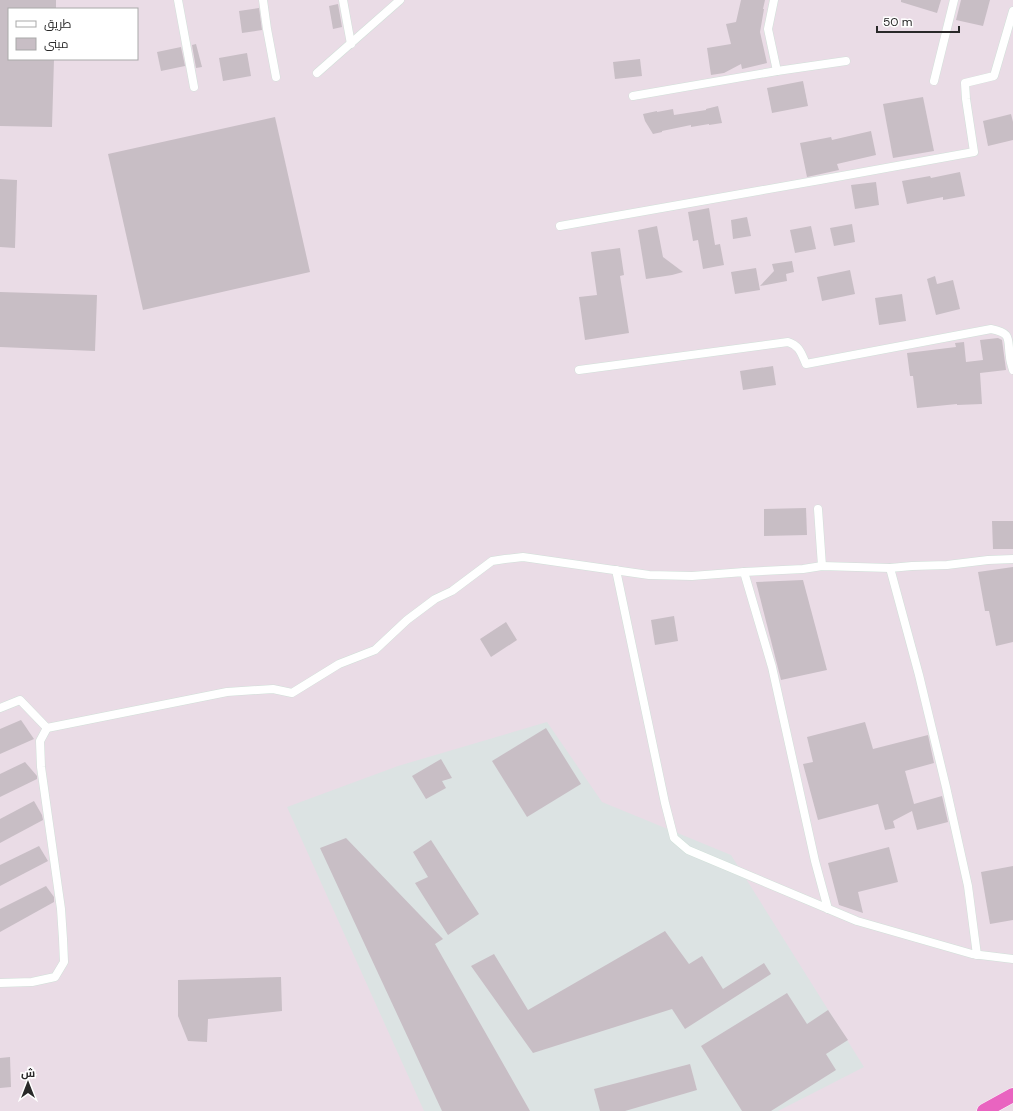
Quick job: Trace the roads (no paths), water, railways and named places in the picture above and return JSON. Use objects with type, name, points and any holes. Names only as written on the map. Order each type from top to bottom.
[{"type":"highway","points":[[984,1111],[1013,1095]]},
{"type":"street","points":[[178,0],[194,87]]},
{"type":"street","points":[[264,0],[267,29],[276,77]]},
{"type":"street","points":[[343,0],[351,44]]},
{"type":"street","points":[[317,73],[400,0]]},
{"type":"street","points":[[774,0],[768,29],[777,71]]},
{"type":"street","points":[[934,81],[954,0]]},
{"type":"street","points":[[560,226],[974,152],[965,83],[994,76],[1013,11]]},
{"type":"street","points":[[633,96],[777,71],[846,61]]},
{"type":"street","points":[[579,370],[788,342],[794,344],[799,349],[806,364],[992,329],[1005,334],[1008,339],[1013,370]]},
{"type":"street","points":[[818,508],[822,566]]},
{"type":"street","points":[[47,728],[227,692],[273,689],[292,693],[339,664],[375,650],[406,620],[435,599],[452,592],[492,561],[523,557],[649,575],[692,576],[803,569],[822,566],[890,568],[1013,559]]},
{"type":"street","points":[[890,568],[919,675],[948,795],[968,886],[977,955]]},
{"type":"street","points":[[616,570],[665,803],[674,838],[688,850],[857,921],[977,955],[1013,959]]},
{"type":"street","points":[[744,572],[772,667],[815,861],[828,909]]},
{"type":"street","points":[[0,708],[20,700],[47,728]]},
{"type":"street","points":[[0,983],[32,982],[55,977],[64,962],[61,909],[42,767],[40,741],[47,728]]}]
